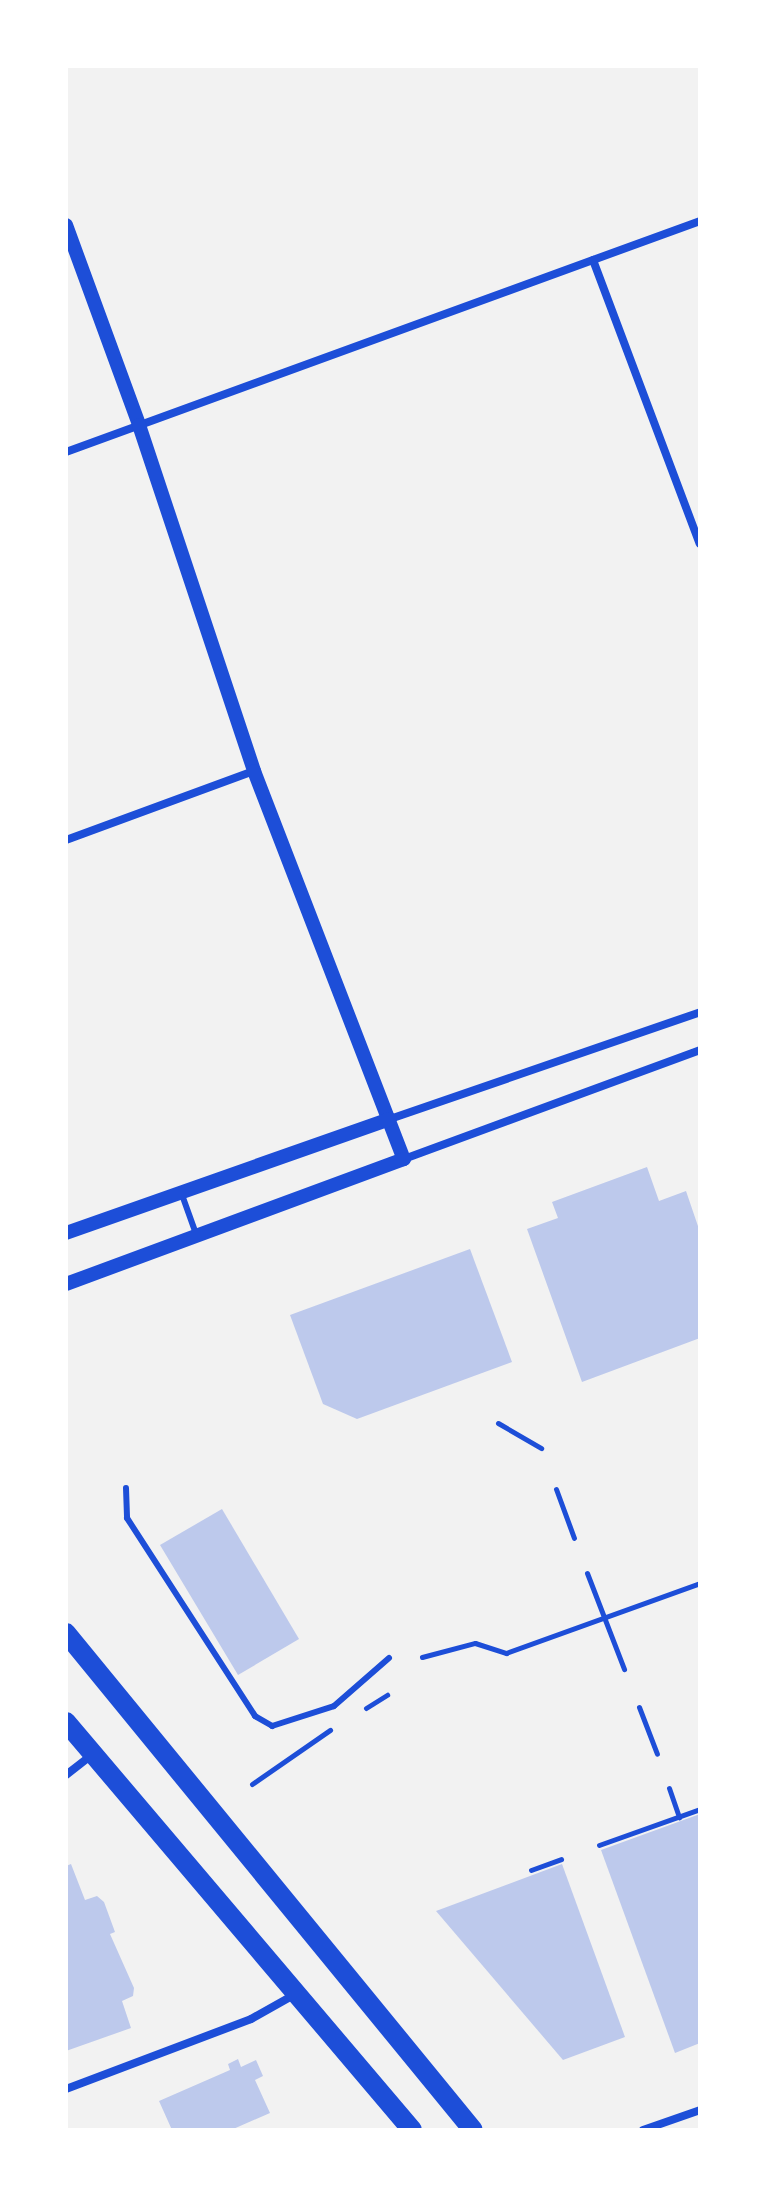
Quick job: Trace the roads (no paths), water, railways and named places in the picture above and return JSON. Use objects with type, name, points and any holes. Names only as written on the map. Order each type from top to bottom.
[{"type":"main road","points":[[66,1633],[473,2130]]},
{"type":"main road","points":[[66,1722],[412,2130]]},
{"type":"street","points":[[66,452],[700,221]]},
{"type":"street","points":[[66,225],[139,425],[254,771],[404,1159]]},
{"type":"street","points":[[593,260],[700,544]]},
{"type":"street","points":[[66,840],[254,771]]},
{"type":"street","points":[[66,1233],[700,1012]]},
{"type":"street","points":[[66,1284],[700,1050]]},
{"type":"street","points":[[66,1775],[93,1754]]},
{"type":"street","points":[[66,2089],[251,2019],[297,1994]]},
{"type":"street","points":[[643,2130],[700,2110]]},
{"type":"lane","points":[[181,1192],[197,1236]]},
{"type":"lane","points":[[126,1488],[127,1518],[255,1716],[272,1726],[334,1706],[389,1658]]}]
